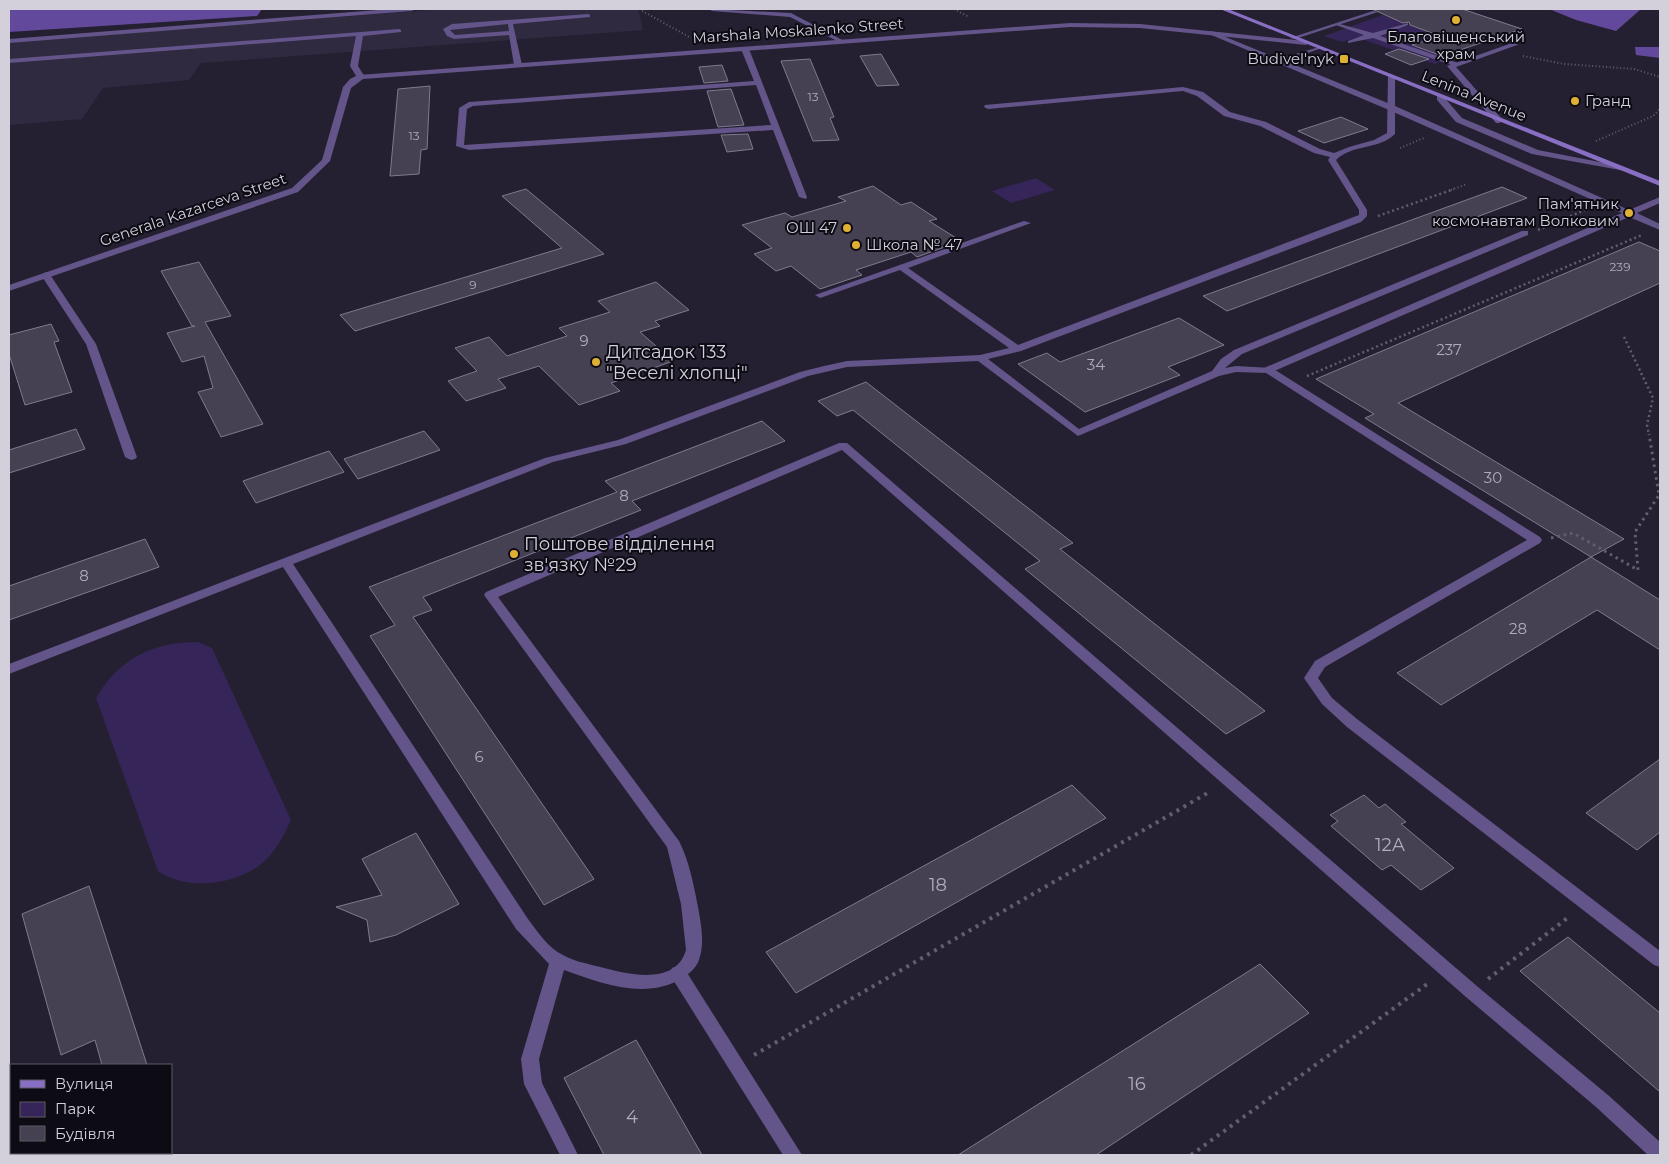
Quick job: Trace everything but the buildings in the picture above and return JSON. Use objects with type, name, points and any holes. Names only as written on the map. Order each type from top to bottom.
[{"type":"main road","name":"Lenina Avenue","points":[[1223,9],[1440,98],[1660,184]]},
{"type":"street","points":[[9,41],[412,9]]},
{"type":"street","points":[[712,9],[791,15],[843,42]]},
{"type":"street","points":[[1293,38],[1376,12]]},
{"type":"street","points":[[512,32],[454,36],[449,35],[446,29],[452,26],[588,16]]},
{"type":"street","points":[[511,22],[518,64]]},
{"type":"street","name":"Marshala Moskalenko Street","points":[[357,79],[518,64],[1102,24],[1306,43]]},
{"type":"street","points":[[1338,24],[1457,64]]},
{"type":"street","points":[[1350,42],[1406,24]]},
{"type":"street","points":[[9,61],[399,31]]},
{"type":"street","points":[[1211,33],[1392,108],[1660,227]]},
{"type":"street","points":[[357,79],[354,66],[360,34]]},
{"type":"street","points":[[1499,121],[1451,66],[1516,44]]},
{"type":"street","points":[[1279,61],[1317,48]]},
{"type":"street","points":[[745,49],[803,197]]},
{"type":"street","points":[[988,107],[1183,88],[1200,94],[1227,114],[1263,124],[1317,151],[1335,156],[1387,138],[1391,134],[1391,78]]},
{"type":"street","name":"Generala Kazarceva Street","points":[[9,288],[295,190],[326,162],[346,87],[357,79]]},
{"type":"street","points":[[758,83],[472,104],[463,108],[460,146],[470,148],[774,127]]},
{"type":"street","points":[[1440,98],[1459,120],[1535,152],[1620,168]]},
{"type":"street","points":[[9,669],[549,460],[622,442],[804,374],[847,364],[980,358],[1017,349],[1358,220],[1363,216],[1363,210],[1332,160],[1335,156]]},
{"type":"street","points":[[980,358],[1078,433],[1216,373],[1236,369],[1268,370],[1660,200]]},
{"type":"street","points":[[820,295],[1026,224]]},
{"type":"street","points":[[1216,373],[1225,361],[1238,352],[1525,233]]},
{"type":"street","points":[[901,267],[1017,349]]},
{"type":"street","points":[[46,275],[91,344],[131,457]]},
{"type":"street","points":[[1268,370],[1536,540],[1320,664],[1311,678],[1326,701],[1660,960]]},
{"type":"street","points":[[286,562],[522,924],[542,949],[558,961],[622,979],[648,983],[678,973],[691,960],[695,937],[682,870],[674,845],[490,595],[843,446],[1472,992],[1602,1101],[1660,1154]]},
{"type":"street","points":[[558,961],[530,1059],[533,1084],[568,1155]]},
{"type":"street","points":[[678,973],[793,1155]]},
{"type":"path","points":[[639,9],[690,36],[702,52]]},
{"type":"path","points":[[1495,51],[1564,64],[1634,70],[1660,77]]},
{"type":"path","points":[[1591,144],[1653,116],[1660,109]]},
{"type":"path","points":[[1358,220],[1386,215],[1467,184]]},
{"type":"path","points":[[1525,233],[1546,228],[1604,202]]},
{"type":"path","points":[[1290,383],[1644,234]]},
{"type":"path","points":[[1529,544],[1573,533],[1638,570],[1635,532],[1659,495],[1647,425],[1652,398],[1624,337]]},
{"type":"path","points":[[736,1066],[1229,780]]},
{"type":"path","points":[[1472,992],[1587,904]]},
{"type":"path","points":[[1191,1155],[1447,970]]},
{"type":"shaded area","points":[[9,9],[262,9],[257,16],[9,32]]},
{"type":"shaded area","points":[[444,9],[638,9],[643,30],[201,63],[189,80],[103,88],[82,119],[9,125],[9,42]]},
{"type":"shaded area","points":[[1549,9],[1641,9],[1616,31],[1576,20]]},
{"type":"shaded area","points":[[1635,47],[1660,47],[1660,58],[1636,55]]},
{"type":"green space","points":[[1383,15],[1405,23],[1372,35],[1349,27]]},
{"type":"green space","points":[[1409,25],[1470,47],[1439,58],[1374,36]]},
{"type":"green space","points":[[1347,28],[1368,34],[1342,42],[1324,36]]},
{"type":"green space","points":[[1371,37],[1441,61],[1435,64],[1364,40]]},
{"type":"green space","points":[[1036,178],[1055,190],[1011,203],[992,191]]},
{"type":"green space","points":[[198,642],[212,648],[291,820],[274,850],[260,865],[237,877],[210,883],[182,881],[158,871],[96,698],[115,673],[138,655],[166,645]]},
{"type":"place","name":"Благовіщенський храм","points":[[1456,20]]},
{"type":"place","name":"Budivelʹnyk","points":[[1344,59]]},
{"type":"place","name":"Гранд","points":[[1575,101]]},
{"type":"place","name":"Пам'ятник космонавтам Волковим","points":[[1629,213]]},
{"type":"place","name":"ОШ 47","points":[[847,228]]},
{"type":"place","name":"Школа № 47","points":[[856,245]]},
{"type":"place","name":"Дитсадок 133 \"Веселі хлопці\"","points":[[596,362]]},
{"type":"place","name":"Поштове відділення зв'язку №29","points":[[514,554]]}]
